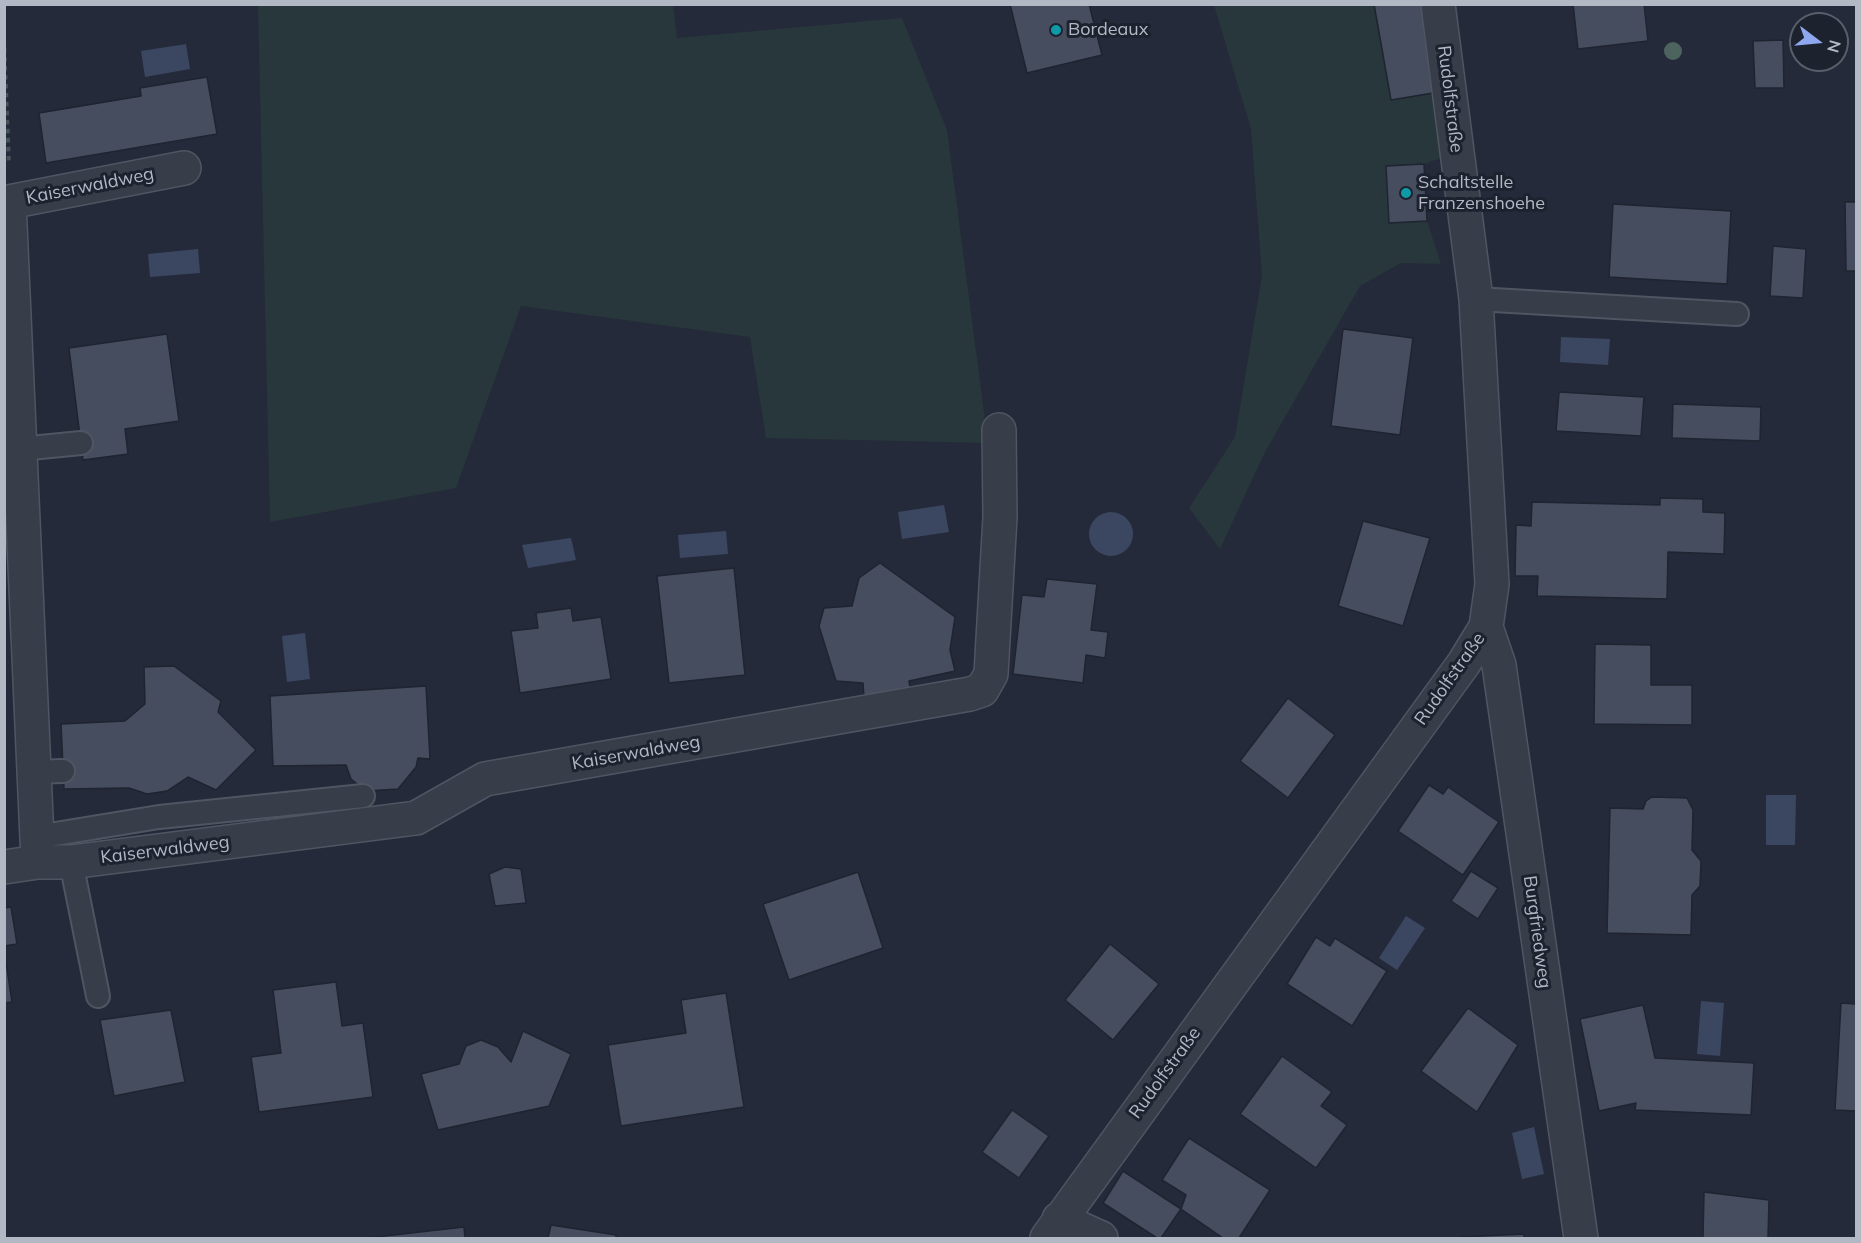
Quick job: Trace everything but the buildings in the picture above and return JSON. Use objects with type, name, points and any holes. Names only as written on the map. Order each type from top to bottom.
[{"type":"street","name":"Rudolfstraße","points":[[1053,1229],[1464,663],[1486,627],[1492,584],[1476,299],[1438,4]]},
{"type":"street","name":"Kaiserwaldweg","points":[[37,849],[49,772],[20,449],[9,202],[184,168]]},
{"type":"street","name":"Kaiserwaldweg","points":[[4,867],[37,849],[71,862],[416,818],[485,779],[970,694],[982,690],[991,674],[1000,517],[999,430]]},
{"type":"street","name":"Burgfriedweg","points":[[1486,627],[1499,665],[1581,1239]]},
{"type":"street","points":[[1053,1229],[1101,1239]]},
{"type":"lane","points":[[1476,299],[1737,314]]},
{"type":"lane","points":[[20,449],[81,443]]},
{"type":"lane","points":[[37,849],[159,817],[363,796]]},
{"type":"lane","points":[[71,862],[98,996]]},
{"type":"path","points":[[4,39],[9,202]]},
{"type":"shaded area","points":[[258,5],[673,5],[677,38],[902,18],[947,130],[988,443],[766,438],[750,337],[521,306],[456,488],[270,522]]},
{"type":"shaded area","points":[[1214,5],[1374,5],[1391,100],[1439,92],[1444,157],[1424,164],[1386,166],[1389,223],[1427,221],[1441,264],[1401,263],[1360,286],[1264,454],[1220,549],[1189,508],[1235,437],[1262,276],[1251,129]]},
{"type":"water","points":[[186,44],[190,69],[145,77],[141,51]]},
{"type":"water","points":[[198,249],[200,273],[150,277],[148,254]]},
{"type":"water","points":[[1561,337],[1610,339],[1608,365],[1560,362]]},
{"type":"water","points":[[944,505],[949,532],[902,539],[898,512]]},
{"type":"water","points":[[1111,512],[1120,513],[1127,518],[1132,525],[1132,543],[1127,550],[1120,555],[1111,556],[1102,555],[1095,550],[1090,543],[1089,534],[1090,525],[1095,518],[1102,513]]},
{"type":"water","points":[[726,531],[728,554],[680,558],[678,535]]},
{"type":"water","points":[[571,538],[576,560],[528,568],[522,545]]},
{"type":"water","points":[[305,633],[310,679],[287,682],[282,636]]},
{"type":"water","points":[[1766,795],[1796,795],[1795,845],[1766,845]]},
{"type":"water","points":[[1406,916],[1425,928],[1397,970],[1379,958]]},
{"type":"water","points":[[1701,1001],[1724,1003],[1720,1056],[1697,1054]]},
{"type":"water","points":[[1534,1127],[1544,1174],[1522,1179],[1512,1133]]},
{"type":"place","name":"Bordeaux","points":[[1056,30]]},
{"type":"place","name":"Schaltstelle Franzenshoehe","points":[[1406,193]]}]
